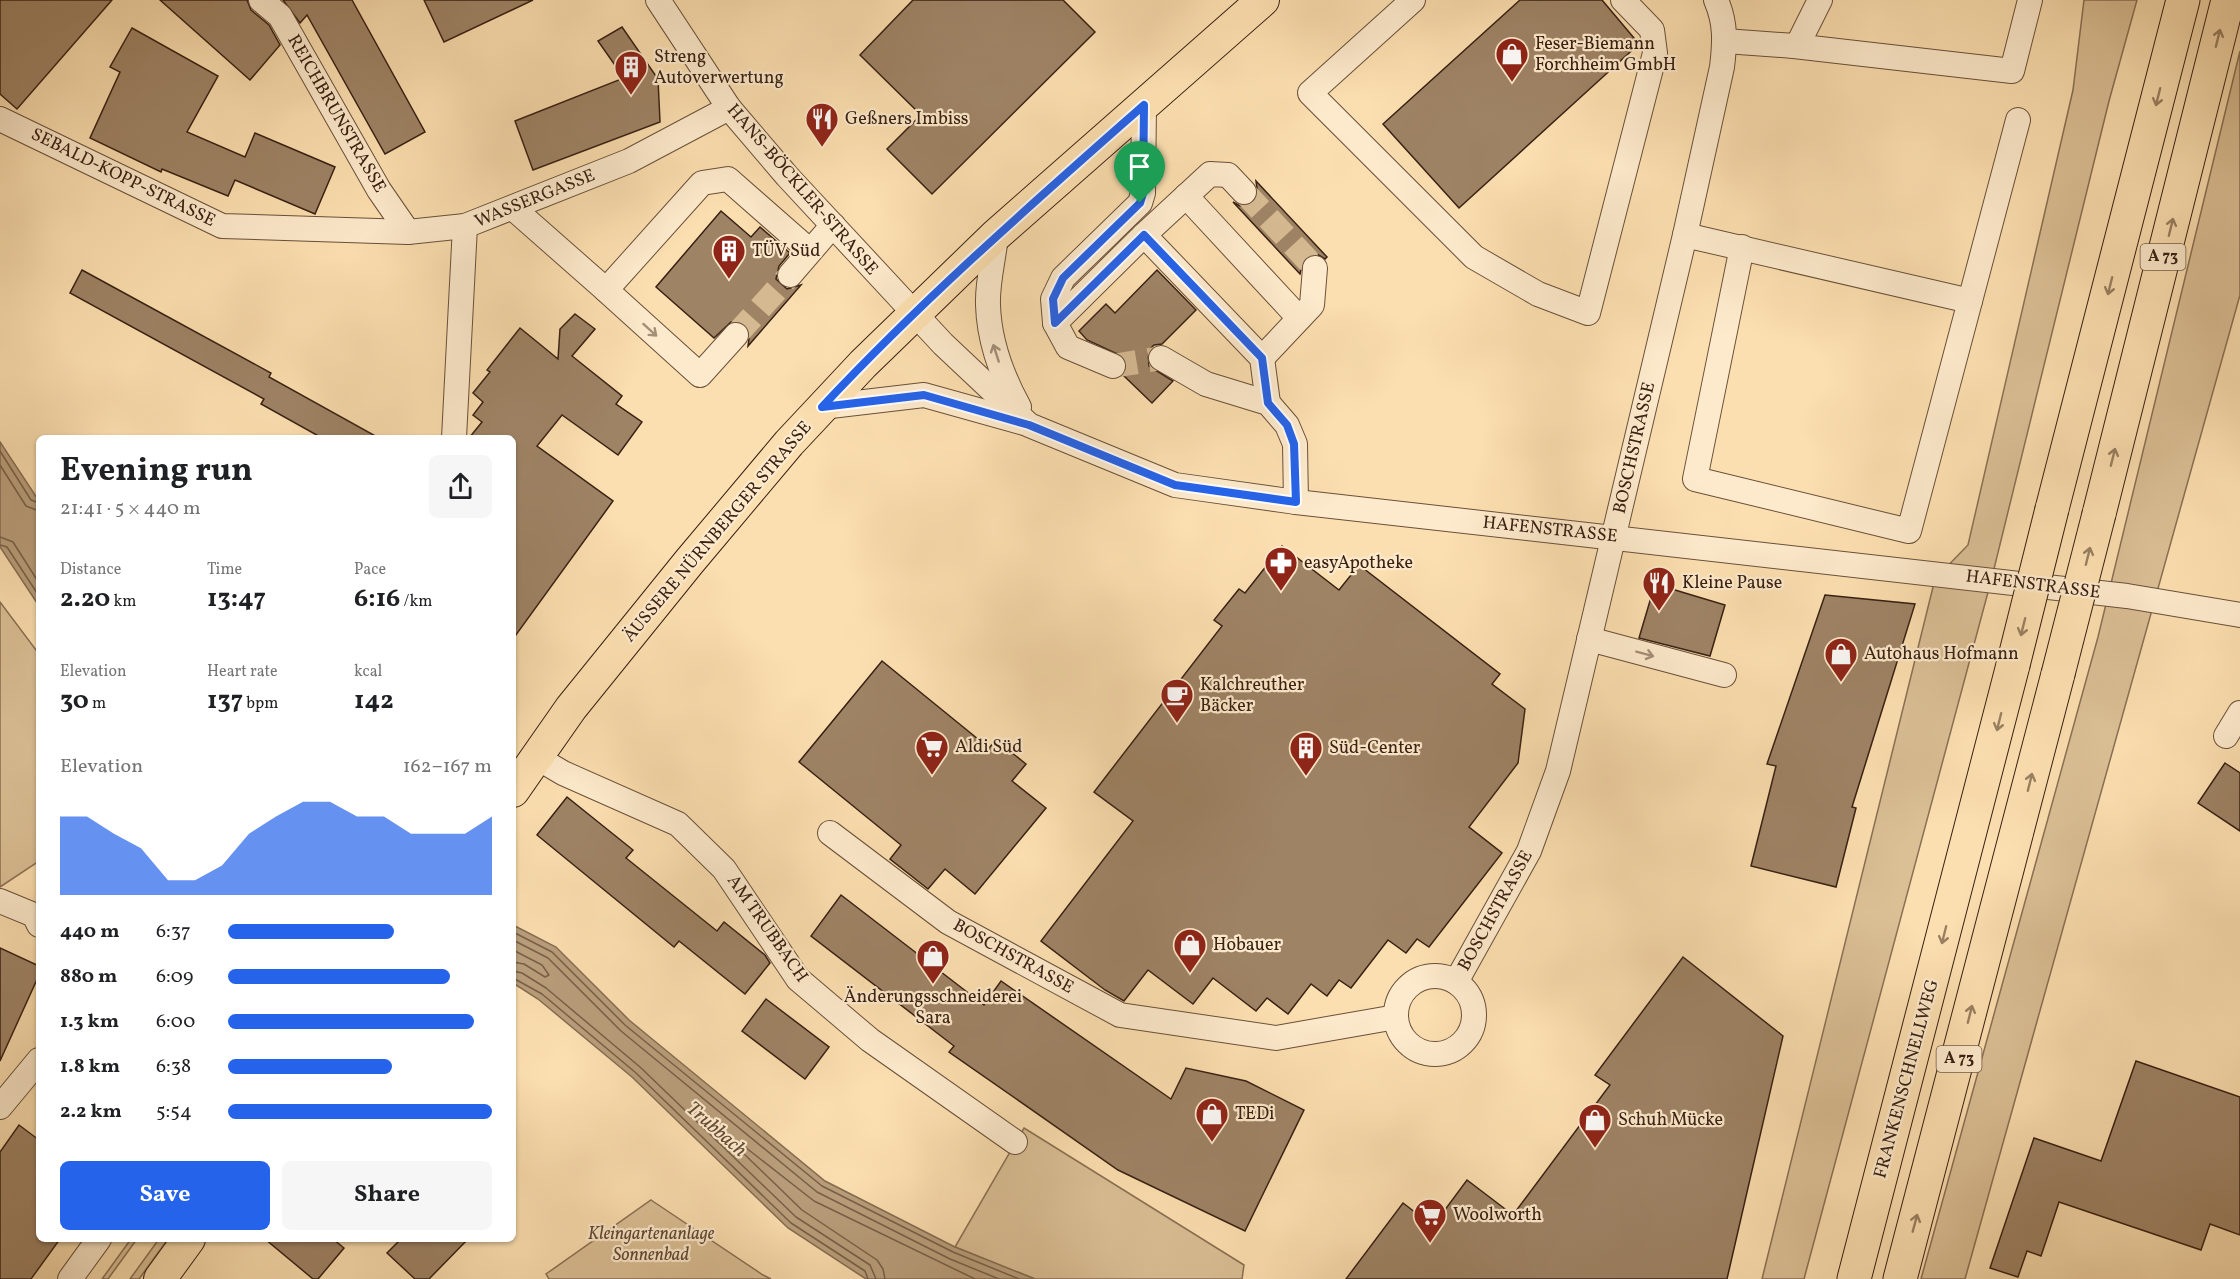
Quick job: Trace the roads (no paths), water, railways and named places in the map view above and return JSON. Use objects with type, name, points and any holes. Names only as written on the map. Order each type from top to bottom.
[{"type":"highway","name":"FRANKENSCHNELLWEG","points":[[1854,1279],[1959,879],[2183,0]]},
{"type":"highway","name":"A 73","points":[[1900,1279],[2058,674],[2228,0]]},
{"type":"main road","name":"ÄUSSERE NÜRNBERGER STRASSE","points":[[516,786],[571,708],[689,562],[822,407],[996,235],[1263,0]]},
{"type":"main road","points":[[160,1279],[187,1242]]},
{"type":"street","name":"REICHBRUNSTRASSE","points":[[261,0],[280,16],[379,189],[408,232]]},
{"type":"street","name":"HANS-BÖCKLER-STRASSE","points":[[658,0],[729,108],[915,313]]},
{"type":"street","points":[[1413,0],[1310,93],[1474,257],[1538,294],[1588,313],[1655,53],[1652,30],[1623,0]]},
{"type":"street","name":"BOSCHSTRASSE","points":[[1456,982],[1530,851],[1558,771],[1685,235],[1725,41],[1723,18],[1716,0]]},
{"type":"street","points":[[1794,46],[1800,40],[1820,0]]},
{"type":"street","points":[[1725,41],[1794,46],[2012,71],[2030,0]]},
{"type":"street","points":[[1113,366],[1068,347],[1055,323],[1053,299],[1063,278],[1140,203],[1143,193],[1144,105]]},
{"type":"street","name":"WASSERGASSE","points":[[454,435],[465,226],[514,209],[629,161],[729,108]]},
{"type":"street","name":"SEBALD-KOPP-STRASSE","points":[[0,119],[222,226],[408,232],[465,226]]},
{"type":"street","points":[[1742,247],[1695,479],[1909,531],[2018,120]]},
{"type":"street","points":[[1055,323],[1210,174],[1227,175],[1244,192]]},
{"type":"street","points":[[606,290],[702,183],[728,179],[810,251]]},
{"type":"street","points":[[1186,196],[1299,318]]},
{"type":"street","points":[[514,209],[700,375],[736,335]]},
{"type":"street","points":[[790,274],[833,225]]},
{"type":"street","points":[[996,235],[988,303],[992,339],[1006,384],[1029,425]]},
{"type":"street","points":[[1144,235],[1262,358],[1268,403]]},
{"type":"street","points":[[1685,235],[1970,301]]},
{"type":"street","points":[[1262,358],[1312,305],[1315,268]]},
{"type":"street","name":"HAFENSTRASSE","points":[[915,313],[948,349],[1029,425],[1175,485],[1296,502],[2127,596],[2240,615]]},
{"type":"street","points":[[1161,358],[1206,384],[1268,403],[1287,425],[1294,444],[1296,502]]},
{"type":"street","points":[[822,407],[924,395],[1029,425]]},
{"type":"street","points":[[1589,639],[1724,675]]},
{"type":"street","points":[[2226,736],[2240,713]]},
{"type":"street","name":"AM TRUBBACH","points":[[536,757],[563,773],[678,824],[724,869],[798,979],[870,1040],[1015,1142]]},
{"type":"street","name":"BOSCHSTRASSE","points":[[830,833],[948,922],[1120,1016],[1276,1038],[1396,1017]]},
{"type":"street","points":[[0,901],[34,915],[36,919]]},
{"type":"street","name":"BOSCHSTRASSE","points":[[1433,975],[1456,982],[1466,990],[1472,1002],[1474,1015],[1472,1029],[1465,1040],[1455,1049],[1442,1053],[1428,1053],[1416,1049],[1400,1032],[1396,1017],[1397,1005],[1410,984],[1433,975]]},
{"type":"street","points":[[0,1107],[36,1064]]},
{"type":"street","points":[[70,1279],[97,1242]]},
{"type":"water","points":[[0,442],[36,496],[36,601],[0,547]]},
{"type":"water","name":"Trubbach","points":[[516,927],[556,947],[629,1020],[825,1181],[955,1247],[1035,1279],[866,1279],[788,1228],[632,1077],[538,999],[516,985]]},
{"type":"tunnel","points":[[1244,192],[1315,268]]},
{"type":"tunnel","points":[[736,335],[790,275]]},
{"type":"tunnel","points":[[1113,366],[1161,358]]},
{"type":"place","name":"Feser-Biemann Forchheim GmbH","points":[[1512,83]]},
{"type":"place","name":"Streng Autoverwertung","points":[[631,96]]},
{"type":"place","name":"Geßners Imbiss","points":[[822,148]]},
{"type":"place","name":"TÜV Süd","points":[[729,280]]},
{"type":"place","name":"easyApotheke","points":[[1281,592]]},
{"type":"place","name":"Kleine Pause","points":[[1659,612]]},
{"type":"place","name":"Autohaus Hofmann","points":[[1841,683]]},
{"type":"place","name":"Kalchreuther Bäcker","points":[[1177,724]]},
{"type":"place","name":"Aldi Süd","points":[[932,776]]},
{"type":"place","name":"Süd-Center","points":[[1306,777]]},
{"type":"place","name":"Hobauer","points":[[1190,974]]},
{"type":"place","name":"Änderungsschneiderei Sara","points":[[933,985]]},
{"type":"place","name":"TEDi","points":[[1212,1143]]},
{"type":"place","name":"Schuh Mücke","points":[[1595,1149]]},
{"type":"place","name":"Woolworth","points":[[1430,1244]]},
{"type":"park label","name":"Kleingartenanlage Sonnenbad","points":[[651,1244]]}]
